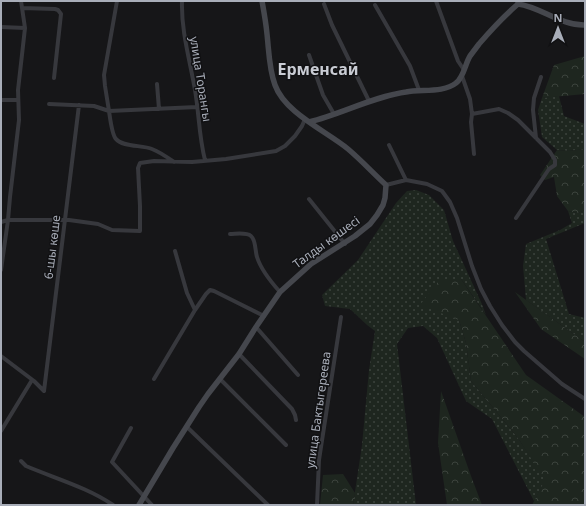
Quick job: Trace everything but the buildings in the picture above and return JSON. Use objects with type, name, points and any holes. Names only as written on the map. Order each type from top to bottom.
[{"type":"street","points":[[1,270],[19,120],[18,85],[25,28],[21,1]]},
{"type":"street","points":[[117,1],[104,75],[114,137],[117,141],[122,143],[152,149],[175,162]]},
{"type":"street","name":"улица Торангы","points":[[182,1],[183,27],[195,92],[201,145],[205,160]]},
{"type":"street","points":[[262,1],[267,34],[269,63],[275,87],[283,98],[307,121],[347,149],[386,185],[406,180],[427,184],[442,190],[450,202],[457,218],[481,289],[502,325],[524,351],[562,384],[585,399]]},
{"type":"street","points":[[436,1],[463,73],[470,99],[474,154]]},
{"type":"street","points":[[1,222],[8,220],[65,220],[98,224],[112,230],[140,231],[138,168],[140,163],[154,161],[192,162],[226,159],[276,151],[285,146],[307,121],[325,119],[334,114],[369,101],[404,92],[440,89],[452,86],[458,82],[470,56],[487,34],[518,2],[563,21],[580,25],[585,24]]},
{"type":"street","points":[[324,4],[332,25],[369,101]]},
{"type":"street","points":[[376,5],[410,66],[419,90]]},
{"type":"street","points":[[22,8],[55,9],[61,14],[54,78]]},
{"type":"street","points":[[1,27],[25,28]]},
{"type":"street","points":[[309,55],[323,95],[334,114]]},
{"type":"street","points":[[536,138],[533,110],[534,98],[541,77]]},
{"type":"street","points":[[157,84],[159,109]]},
{"type":"street","points":[[1,100],[18,100]]},
{"type":"street","points":[[49,104],[94,106],[109,111],[197,107]]},
{"type":"street","name":"6-шы көше","points":[[32,380],[44,391],[79,105]]},
{"type":"street","points":[[472,114],[499,109],[508,113],[518,120],[550,152],[555,160],[555,165],[549,169],[516,218]]},
{"type":"street","points":[[389,145],[406,180]]},
{"type":"street","name":"Талды көшесі","points":[[139,505],[199,407],[240,354],[280,292],[312,264],[345,244],[370,224],[383,205],[386,185]]},
{"type":"street","points":[[309,199],[345,244]]},
{"type":"street","points":[[230,234],[250,234],[253,238],[257,257],[269,279],[280,292]]},
{"type":"street","points":[[175,251],[187,293],[195,310]]},
{"type":"street","points":[[154,380],[195,310],[210,290],[264,316]]},
{"type":"street","name":"улица Бактыгереева","points":[[317,505],[319,460],[341,317]]},
{"type":"street","points":[[256,327],[298,375]]},
{"type":"street","points":[[240,354],[292,409],[296,420]]},
{"type":"street","points":[[1,356],[32,380],[1,431]]},
{"type":"street","points":[[220,379],[286,445]]},
{"type":"street","points":[[187,427],[268,505]]},
{"type":"street","points":[[131,428],[112,462],[152,505]]},
{"type":"street","points":[[21,461],[26,466],[94,494],[113,505]]},
{"type":"green space","points":[[585,56],[585,94],[542,98],[554,65]]},
{"type":"green space","points":[[559,96],[564,116],[585,124],[585,149],[569,151],[557,150],[542,137],[538,110],[542,98]]},
{"type":"green space","points":[[585,149],[585,210],[578,213],[568,211],[557,196],[554,177],[545,180],[540,175],[557,150],[569,151]]},
{"type":"green space","points":[[416,190],[429,195],[444,210],[453,241],[486,315],[461,279],[459,320],[466,343],[471,381],[518,438],[546,480],[534,501],[492,419],[466,401],[437,338],[423,326],[408,328],[397,344],[416,505],[353,505],[362,445],[369,370],[375,331],[350,309],[325,306],[322,295],[358,260],[396,203],[407,191]]},
{"type":"green space","points":[[585,210],[585,223],[546,239],[569,314],[585,318],[585,342],[526,300],[523,266],[526,244],[560,230],[572,223],[568,211],[578,213]]},
{"type":"green space","points":[[440,279],[461,279],[526,375],[585,417],[585,505],[532,505],[545,480],[518,438],[471,381],[466,343],[459,320],[420,305]]},
{"type":"green space","points":[[515,292],[585,342],[585,359],[541,329]]},
{"type":"green space","points":[[441,391],[482,505],[447,505],[438,443]]},
{"type":"green space","points":[[343,474],[355,493],[353,505],[320,505],[323,475]]},
{"type":"district","name":"Ерменсай","points":[[318,69]]}]
